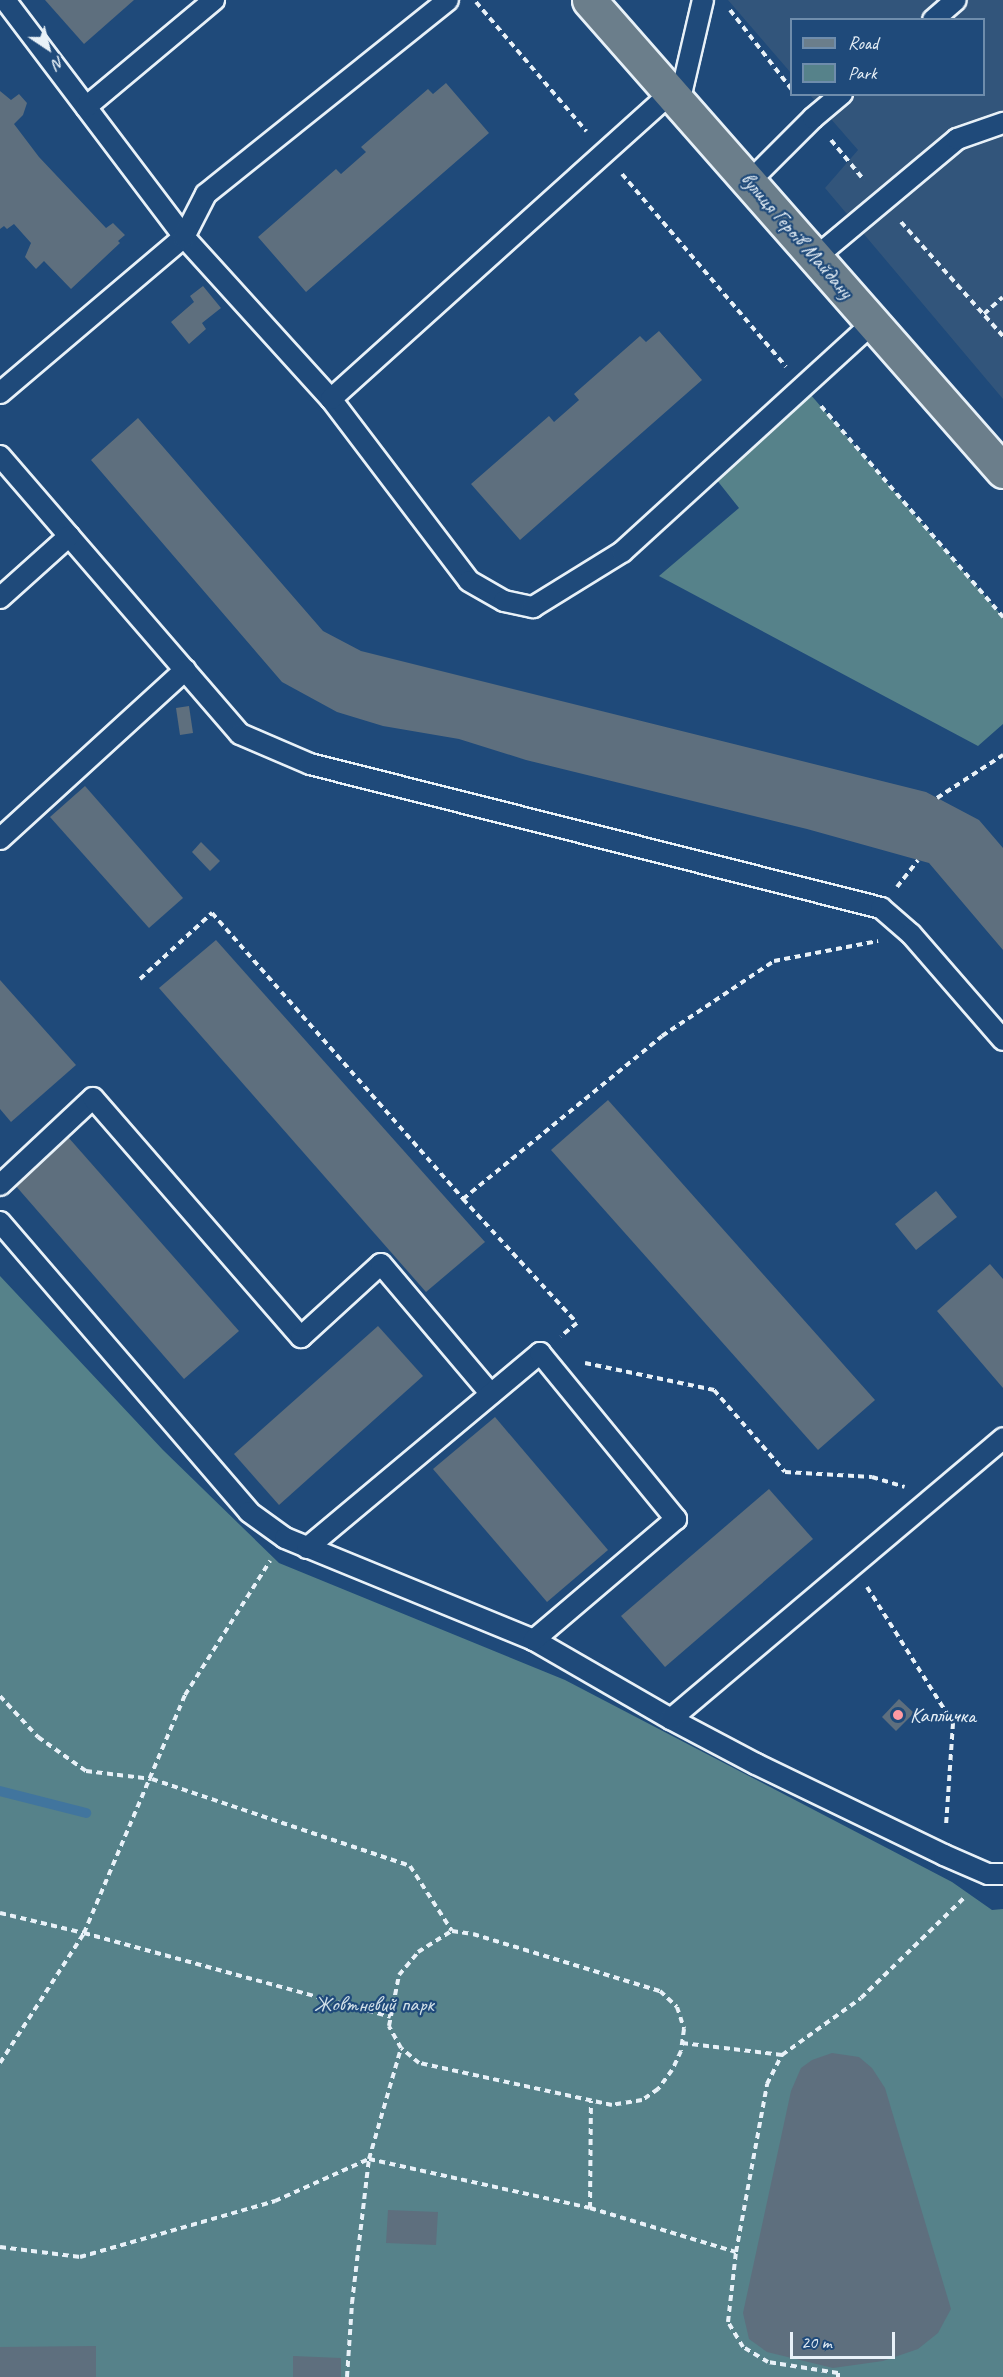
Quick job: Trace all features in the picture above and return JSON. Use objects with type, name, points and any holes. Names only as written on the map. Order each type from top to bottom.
[{"type":"main road","name":"вулиця Героїв Майдану","points":[[590,0],[1003,471]]},
{"type":"lane","points":[[5,0],[184,237],[331,399],[469,581],[504,601],[533,607],[622,552],[873,323]]},
{"type":"lane","points":[[86,107],[214,0]]},
{"type":"lane","points":[[0,393],[184,237],[206,194],[448,0]]},
{"type":"lane","points":[[331,399],[605,153],[675,98],[704,0]]},
{"type":"lane","points":[[935,18],[956,0]]},
{"type":"lane","points":[[750,181],[813,118],[840,96]]},
{"type":"lane","points":[[816,257],[957,139],[1003,123]]},
{"type":"lane","points":[[0,456],[240,734],[310,764],[881,908],[911,934],[1003,1040]]},
{"type":"lane","points":[[0,598],[69,536]]},
{"type":"lane","points":[[0,839],[185,670]]},
{"type":"lane","points":[[0,1185],[93,1098],[301,1337],[381,1264],[491,1394]]},
{"type":"lane","points":[[0,1222],[249,1512],[285,1538],[534,1640],[671,1719],[756,1764],[944,1855],[996,1874]]},
{"type":"lane","points":[[307,1548],[540,1353],[676,1519],[534,1640]]},
{"type":"lane","points":[[671,1719],[854,1567],[1003,1438]]},
{"type":"path","points":[[474,0],[803,386],[1003,616]]},
{"type":"path","points":[[729,9],[790,87]]},
{"type":"path","points":[[984,314],[1003,297]]},
{"type":"path","points":[[937,798],[1003,755]]},
{"type":"path","points":[[140,979],[212,913],[463,1199],[577,1323],[540,1353]]},
{"type":"path","points":[[463,1199],[662,1036],[774,961],[911,934]]},
{"type":"path","points":[[540,1353],[714,1390],[785,1472],[872,1477],[936,1497]]},
{"type":"path","points":[[0,2063],[84,1933],[152,1779],[185,1695],[285,1538]]},
{"type":"path","points":[[854,1567],[953,1723],[944,1855]]},
{"type":"path","points":[[0,1696],[38,1737],[86,1771],[152,1779],[410,1866],[452,1931]]},
{"type":"path","points":[[838,2377],[838,2373],[768,2362],[743,2347],[728,2322],[736,2252],[767,2084],[782,2055],[861,1998],[996,1874]]},
{"type":"path","points":[[0,1914],[84,1933],[391,2017]]},
{"type":"path","points":[[452,1931],[473,1934],[660,1991],[677,2007],[684,2029],[682,2043],[672,2070],[658,2089],[642,2100],[612,2105],[419,2063],[401,2048],[389,2026],[391,2017],[399,1975],[418,1952],[452,1931]]},
{"type":"path","points":[[682,2043],[782,2055]]},
{"type":"path","points":[[347,2377],[352,2303],[369,2159],[401,2048]]},
{"type":"path","points":[[590,2208],[591,2101]]},
{"type":"path","points":[[0,2247],[80,2257],[275,2201],[369,2159],[590,2208],[736,2252]]},
{"type":"shaded area","points":[[728,0],[1003,0],[1003,399],[825,188],[858,150],[811,96],[985,96],[985,18],[790,18],[790,72]]},
{"type":"green space","points":[[810,394],[1003,617],[1003,724],[978,746],[659,576],[739,508],[716,479]]},
{"type":"green space","name":"Жовтневий парк","points":[[0,1276],[163,1450],[279,1563],[565,1680],[952,1882],[992,1910],[1003,1909],[1003,2377],[0,2377]]},
{"type":"building","points":[[45,0],[134,0],[84,44]]},
{"type":"building","points":[[446,83],[489,133],[306,292],[258,237],[336,169],[341,174],[366,152],[361,147],[428,89],[433,94]]},
{"type":"building","points":[[0,91],[11,100],[19,94],[27,103],[23,115],[14,124],[39,157],[106,228],[113,223],[125,235],[118,241],[120,243],[71,289],[44,261],[36,269],[25,257],[31,243],[14,224],[7,229],[4,226],[0,229]]},
{"type":"building","points":[[203,286],[221,308],[202,323],[206,329],[189,344],[171,322],[194,302],[190,296]]},
{"type":"building","points":[[659,331],[702,380],[520,540],[471,484],[549,416],[554,422],[579,400],[574,394],[640,336],[646,342]]},
{"type":"building","points":[[138,418],[323,631],[361,651],[926,792],[979,820],[1003,848],[1003,950],[929,863],[807,829],[526,760],[459,739],[383,726],[337,712],[282,682],[91,460]]},
{"type":"building","points":[[189,706],[193,733],[180,735],[176,708]]},
{"type":"building","points":[[85,786],[183,898],[149,928],[50,817]]},
{"type":"building","points":[[201,842],[220,861],[210,871],[192,852]]},
{"type":"building","points":[[216,940],[485,1242],[426,1292],[159,988]]},
{"type":"building","points":[[0,980],[76,1065],[11,1122],[0,1109]]},
{"type":"building","points":[[608,1100],[875,1400],[818,1450],[551,1150]]},
{"type":"building","points":[[68,1137],[239,1331],[184,1379],[15,1185]]},
{"type":"building","points":[[936,1191],[957,1217],[916,1250],[895,1224]]},
{"type":"building","points":[[990,1264],[1003,1279],[1003,1388],[937,1311]]},
{"type":"building","points":[[378,1326],[423,1376],[279,1505],[234,1454]]},
{"type":"building","points":[[495,1417],[608,1550],[547,1602],[433,1469]]},
{"type":"building","points":[[769,1489],[813,1539],[665,1667],[621,1616]]},
{"type":"building","name":"Капличка","points":[[899,1699],[914,1713],[896,1731],[882,1717]]},
{"type":"building","points":[[832,2053],[859,2057],[872,2068],[885,2088],[951,2309],[938,2333],[918,2349],[883,2361],[833,2368],[767,2352],[749,2339],[743,2313],[791,2091],[801,2068],[812,2060]]},
{"type":"building","points":[[388,2210],[438,2212],[436,2245],[386,2243]]},
{"type":"building","points":[[96,2346],[96,2377],[0,2377],[0,2347]]},
{"type":"building","points":[[293,2356],[341,2358],[341,2377],[293,2377]]},
{"type":"waterway","points":[[0,1791],[86,1813]]},
{"type":"place","name":"Капличка","points":[[898,1715]]}]
